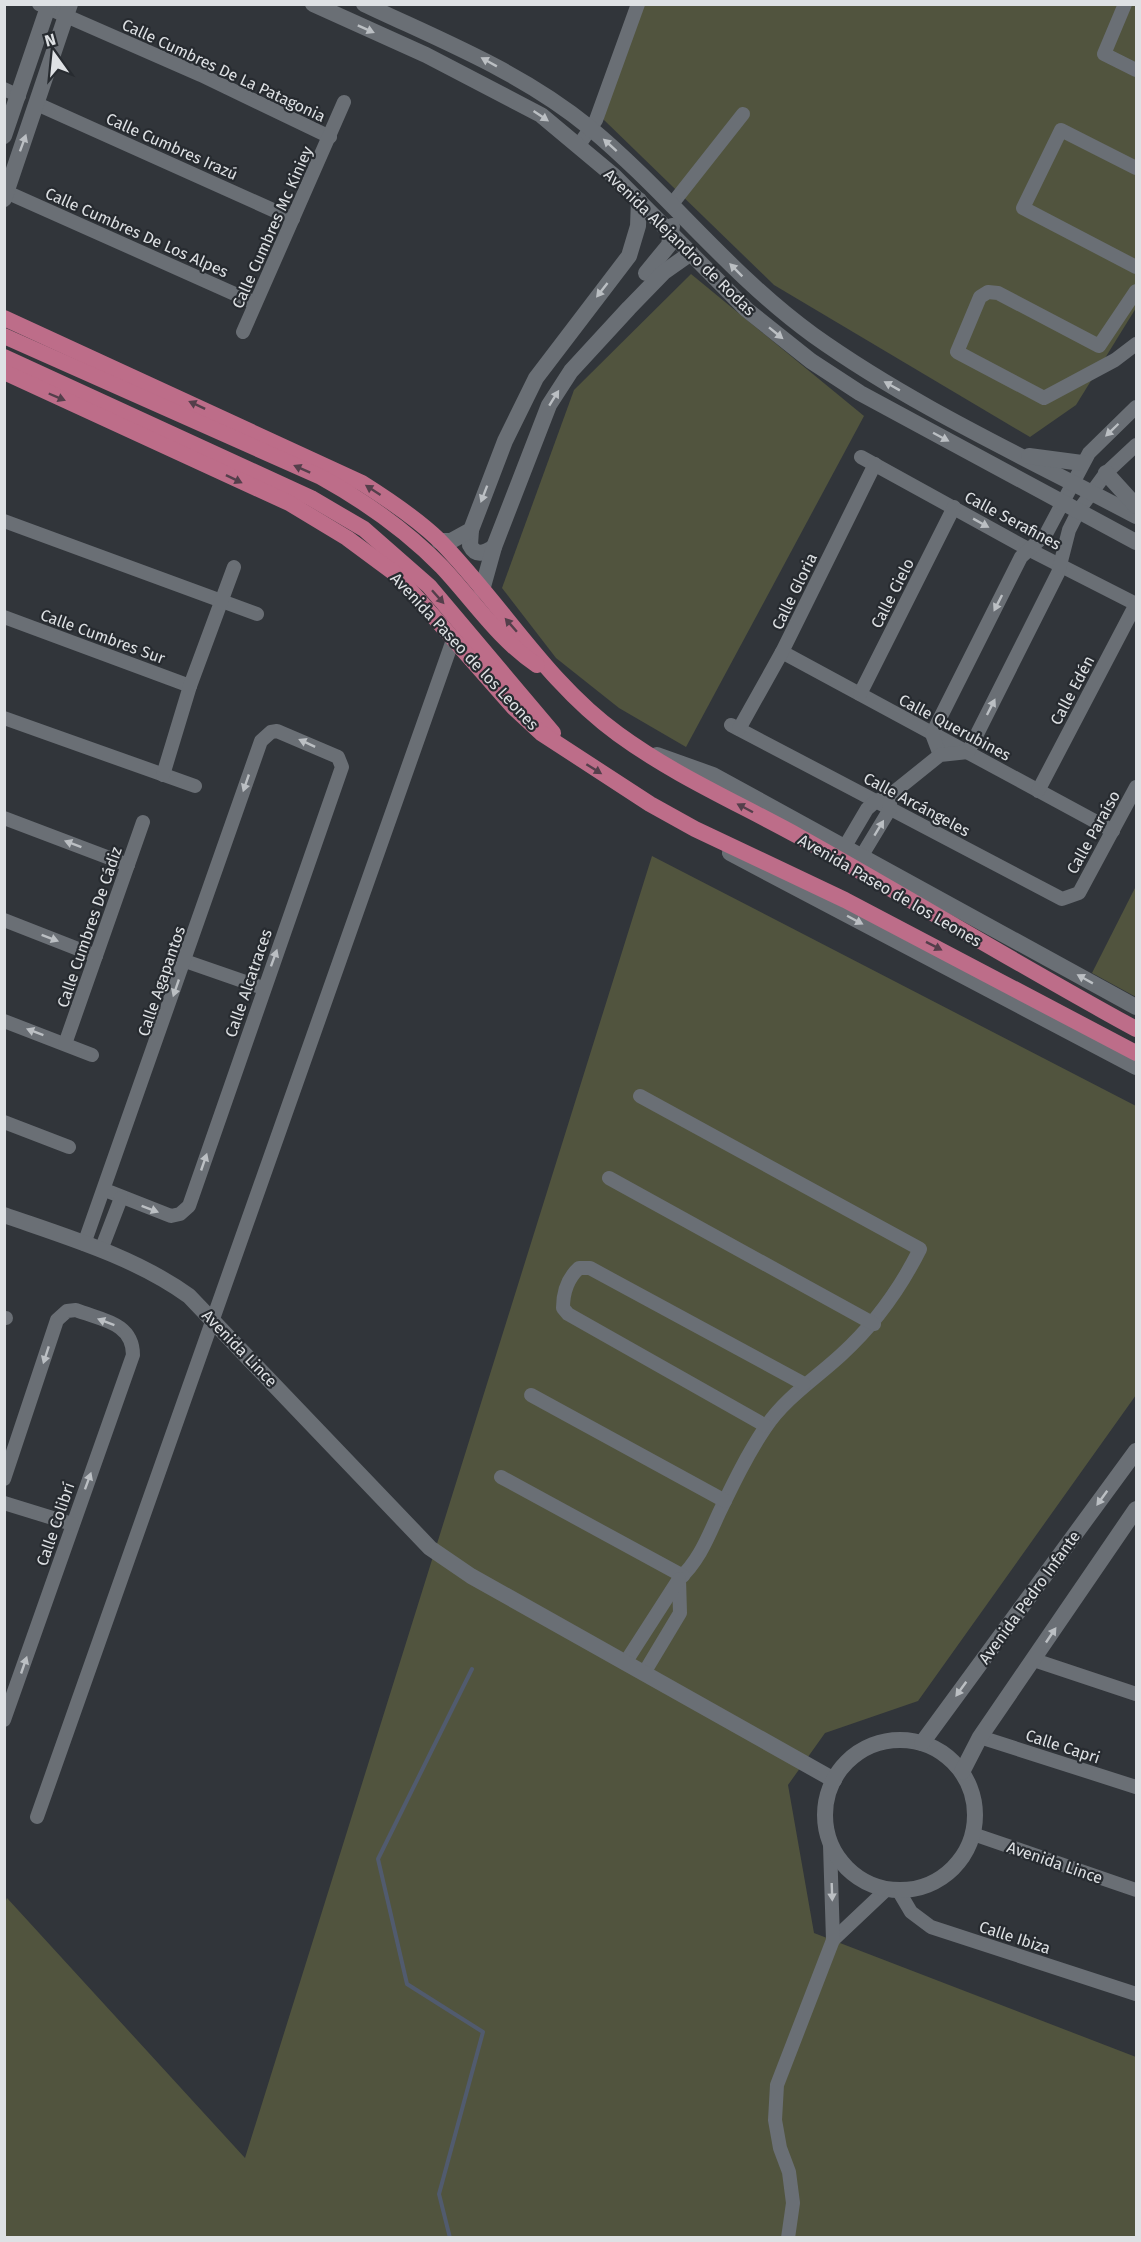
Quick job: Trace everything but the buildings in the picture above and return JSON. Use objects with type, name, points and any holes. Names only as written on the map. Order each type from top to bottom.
[{"type":"main road","name":"Avenida Paseo de los Leones","points":[[4,318],[362,483],[398,506],[439,541],[556,677],[618,734],[702,786],[796,836],[1036,975],[1137,1029]]},
{"type":"main road","points":[[4,336],[321,477],[351,494],[411,537],[510,644],[556,677]]},
{"type":"main road","points":[[12,376],[33,344],[48,339]]},
{"type":"main road","points":[[4,357],[311,498],[364,529],[429,586],[566,751]]},
{"type":"main road","name":"Avenida Paseo de los Leones","points":[[12,376],[308,513],[397,576],[454,637],[514,708],[541,733],[566,751],[650,804],[695,829],[845,900],[1022,992],[1136,1063]]},
{"type":"street","name":"Avenida Alejandro de Rodas","points":[[314,4],[426,55],[541,115],[579,145],[639,200],[747,310],[811,361],[860,393],[1137,542]]},
{"type":"street","name":"Avenida Alejandro de Rodas","points":[[364,4],[452,44],[529,84],[591,128],[672,204],[764,296],[812,334],[874,376],[1013,454],[1073,483],[1100,482],[1136,509]]},
{"type":"street","points":[[579,145],[596,120],[638,4]]},
{"type":"street","points":[[1125,4],[1104,54],[1137,70]]},
{"type":"street","points":[[4,136],[12,92],[46,6]]},
{"type":"street","name":"Calle Cumbres De La Patagonia","points":[[46,6],[69,11],[330,137]]},
{"type":"street","points":[[5,194],[69,11]]},
{"type":"street","points":[[426,55],[443,53],[452,44]]},
{"type":"street","name":"Calle Cumbres Mc Kiniey","points":[[243,332],[344,102]]},
{"type":"street","name":"Calle Cumbres Irazú","points":[[38,104],[293,219]]},
{"type":"street","points":[[646,273],[664,254],[671,233],[672,204],[742,114]]},
{"type":"street","points":[[1137,168],[1061,130],[1023,208],[1137,267]]},
{"type":"street","name":"Calle Cumbres De Los Alpes","points":[[5,194],[255,303]]},
{"type":"street","points":[[494,547],[481,554],[476,553],[470,545],[471,530],[497,459],[536,378],[552,354],[629,256],[638,226],[639,200]]},
{"type":"street","points":[[482,590],[494,547],[549,405],[572,371],[629,308],[664,272],[691,252]]},
{"type":"street","points":[[629,256],[645,257],[649,264],[629,308]]},
{"type":"street","points":[[1137,291],[1099,346],[998,293],[988,292],[980,297],[957,351],[1044,398],[1115,360],[1137,344]]},
{"type":"street","points":[[940,755],[932,734],[1021,557],[1046,534],[1082,463],[1137,407]]},
{"type":"street","points":[[505,441],[512,451],[521,452],[536,425],[543,421]]},
{"type":"street","points":[[844,848],[867,809],[885,802],[940,755],[968,753],[1060,564],[1069,530],[1079,510],[1100,482],[1136,448]]},
{"type":"street","points":[[1013,454],[1082,463]]},
{"type":"street","name":"Calle Serafines","points":[[861,457],[1028,549],[1136,604]]},
{"type":"street","points":[[497,459],[510,468],[508,493],[513,498]]},
{"type":"street","name":"Calle Gloria","points":[[735,727],[782,652],[875,464]]},
{"type":"street","points":[[1100,482],[1136,509]]},
{"type":"street","name":"Calle Cielo","points":[[860,694],[954,507]]},
{"type":"street","points":[[4,521],[257,614]]},
{"type":"street","points":[[439,541],[451,541],[471,530]]},
{"type":"street","points":[[163,775],[190,686],[234,567]]},
{"type":"street","name":"Calle Edén","points":[[1038,791],[1136,604]]},
{"type":"street","name":"Calle Cumbres Sur","points":[[4,617],[190,686]]},
{"type":"street","points":[[38,1817],[454,637]]},
{"type":"street","name":"Calle Querubines","points":[[782,652],[1113,831]]},
{"type":"street","points":[[4,718],[195,786]]},
{"type":"street","name":"Calle Arcángeles","points":[[735,727],[885,802],[1062,899],[1079,893]]},
{"type":"street","name":"Calle Alcatraces","points":[[121,1198],[164,1214],[180,1214],[189,1206],[263,988],[342,767],[340,760],[285,733],[271,732]]},
{"type":"street","name":"Calle Agapantos","points":[[84,1244],[186,961],[261,741],[271,732]]},
{"type":"street","name":"Avenida Paseo de los Leones","points":[[645,751],[712,775],[1137,1007]]},
{"type":"street","name":"Calle Paraíso","points":[[1079,893],[1137,786]]},
{"type":"street","points":[[861,857],[885,802]]},
{"type":"street","points":[[4,818],[128,865]]},
{"type":"street","name":"Calle Cumbres De Cádiz","points":[[65,1044],[143,822]]},
{"type":"street","name":"Avenida Paseo de los Leones","points":[[695,829],[749,864],[1136,1063]]},
{"type":"street","points":[[4,920],[96,956]]},
{"type":"street","points":[[186,961],[263,988]]},
{"type":"street","points":[[4,1021],[92,1055]]},
{"type":"street","points":[[625,1663],[681,1577],[694,1565],[725,1501],[766,1426],[804,1384],[840,1356],[874,1324],[900,1289],[920,1249],[640,1096]]},
{"type":"street","points":[[4,1122],[69,1146]]},
{"type":"street","points":[[609,1178],[874,1324]]},
{"type":"street","points":[[101,1250],[121,1198],[105,1190]]},
{"type":"street","name":"Avenida Lince","points":[[4,1215],[101,1250],[172,1283],[213,1320],[430,1548],[471,1576],[834,1780]]},
{"type":"street","points":[[766,1426],[568,1314],[562,1308],[571,1275],[579,1268],[590,1268],[804,1384]]},
{"type":"street","name":"Calle Colibrí","points":[[4,1479],[57,1320],[67,1311],[75,1310],[124,1329],[132,1338],[134,1355],[4,1720]]},
{"type":"street","points":[[531,1395],[725,1501]]},
{"type":"street","name":"Avenida Pedro Infante","points":[[922,1743],[1137,1451]]},
{"type":"street","points":[[501,1477],[681,1577]]},
{"type":"street","points":[[4,1503],[72,1524]]},
{"type":"street","points":[[962,1772],[980,1737],[1137,1509]]},
{"type":"street","points":[[644,1673],[680,1614],[681,1577]]},
{"type":"street","points":[[1034,1660],[1137,1694]]},
{"type":"street","name":"Calle Capri","points":[[980,1737],[1137,1787]]},
{"type":"street","points":[[788,2238],[794,2203],[789,2172],[780,2148],[775,2120],[777,2085],[833,1940],[830,1845],[825,1827],[825,1808],[834,1780],[840,1769],[857,1753],[877,1743],[899,1740],[922,1743],[945,1754],[962,1772],[972,1791],[976,1813],[973,1834],[964,1855],[950,1872],[931,1884],[909,1890],[892,1890],[857,1876],[844,1866],[830,1845]]},
{"type":"street","name":"Avenida Lince","points":[[973,1834],[1137,1890]]},
{"type":"street","points":[[833,1940],[892,1890]]},
{"type":"street","name":"Calle Ibiza","points":[[892,1890],[911,1912],[932,1927],[1137,1994]]},
{"type":"green space","points":[[642,5],[1136,5],[1136,308],[1076,405],[1030,437],[774,285],[603,119]]},
{"type":"green space","points":[[691,274],[864,416],[686,747],[619,708],[556,658],[502,588],[574,390]]},
{"type":"green space","points":[[652,856],[1136,1106],[1136,1395],[918,1701],[825,1733],[788,1785],[814,1933],[1136,2057],[1136,2237],[5,2238],[4,1906],[7,1898],[245,2158]]},
{"type":"green space","points":[[1136,886],[1136,997],[1092,973]]},
{"type":"waterway","points":[[450,2238],[439,2194],[483,2032],[407,1984],[378,1859],[472,1669]]}]
